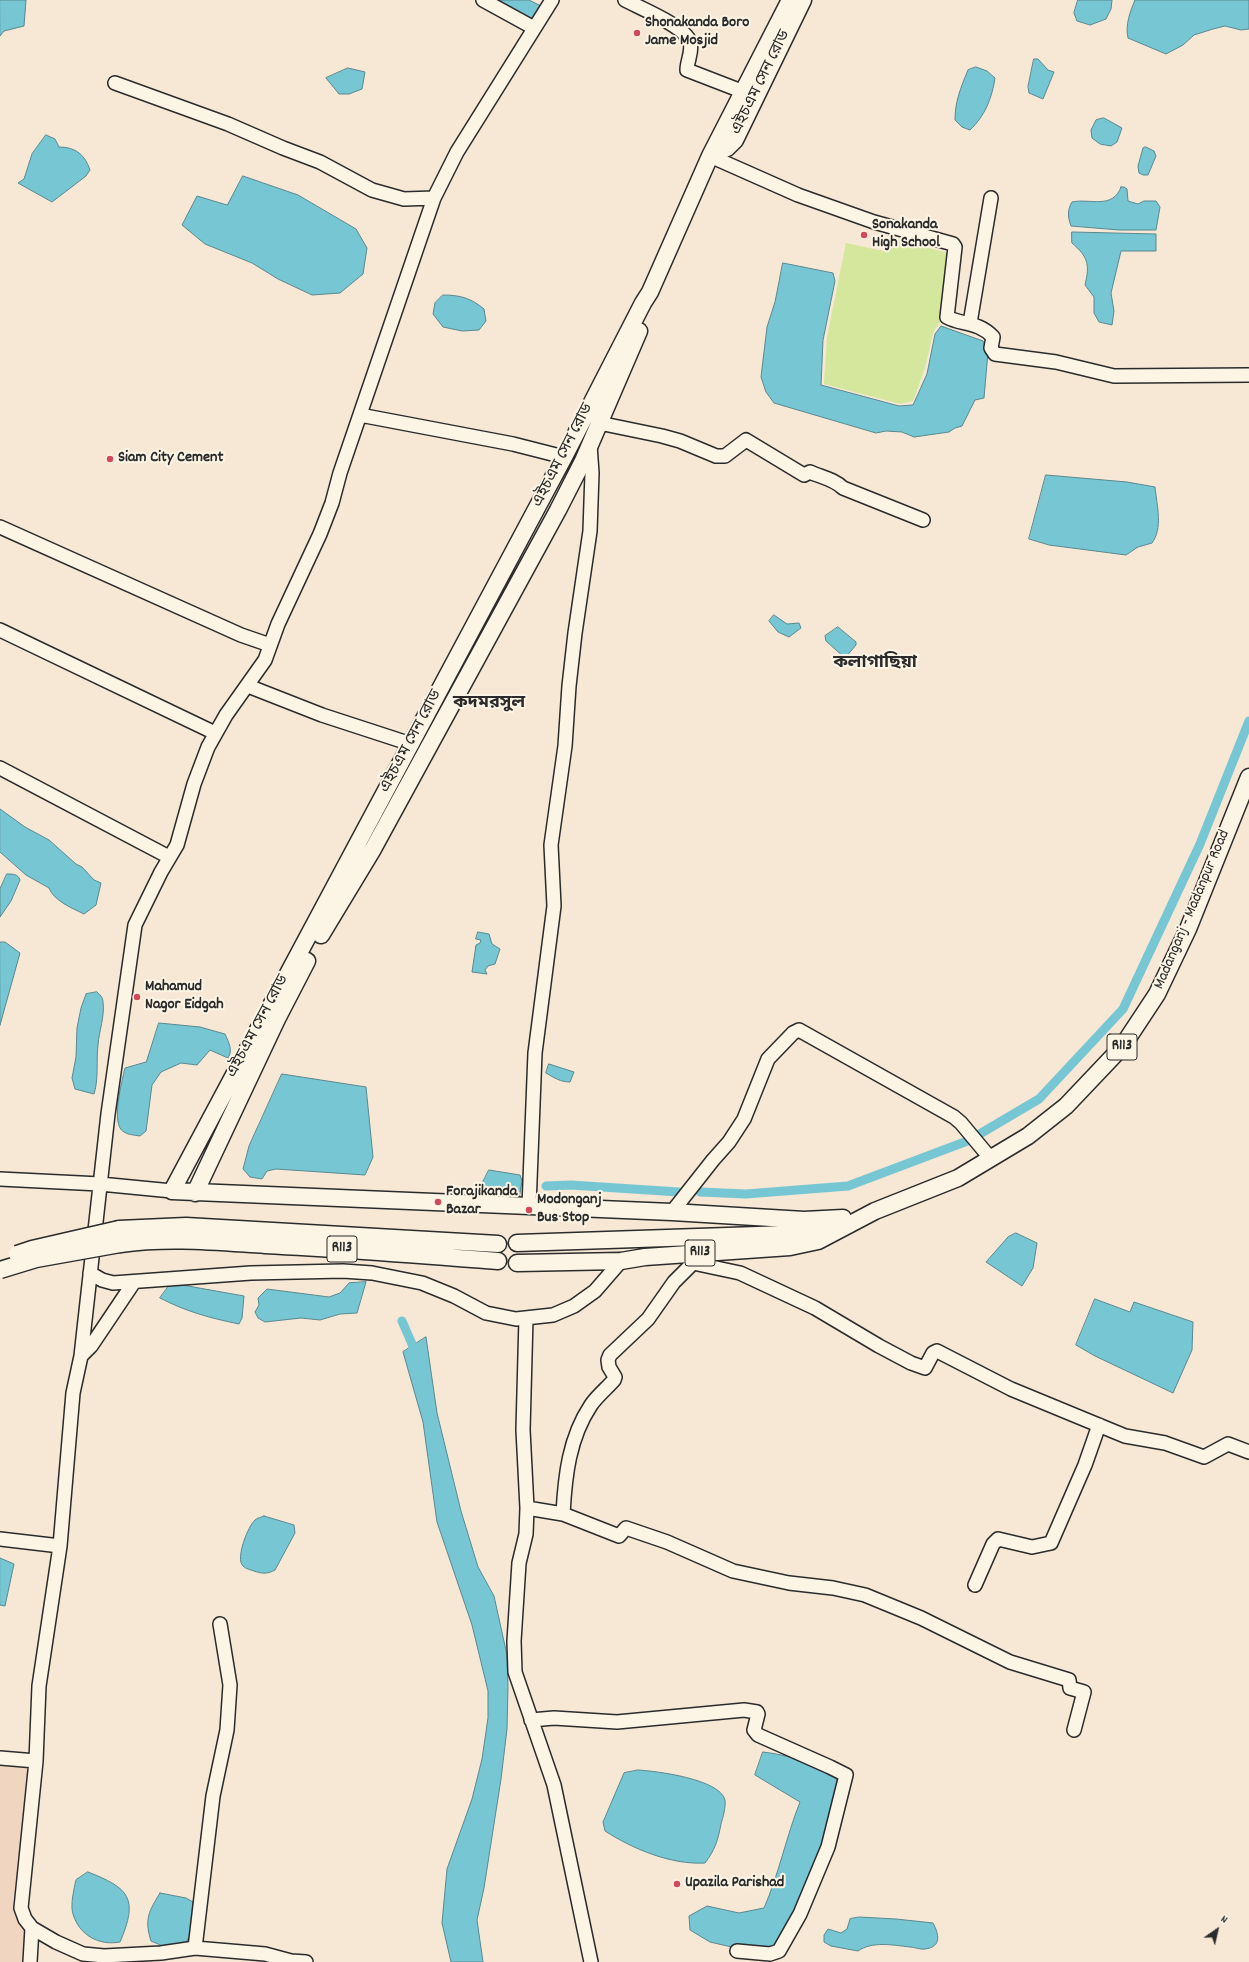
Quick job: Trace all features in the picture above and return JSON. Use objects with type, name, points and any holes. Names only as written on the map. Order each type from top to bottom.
[{"type":"main road","name":"এইচএম সেন রোড","points":[[172,1190],[564,457],[650,292],[710,156],[790,0]]},
{"type":"main road","name":"এইচএম সেন রোড","points":[[710,156],[727,148],[734,140],[803,0]]},
{"type":"main road","name":"এইচএম সেন রোড","points":[[195,1193],[277,1019],[322,932],[373,849],[558,510],[594,434],[650,306],[650,292]]},
{"type":"main road","points":[[579,428],[594,434]]},
{"type":"main road","name":"Madanganj - Madanpur Road","points":[[517,1263],[621,1261],[645,1257],[790,1247],[823,1239],[875,1211],[958,1178],[1028,1136],[1066,1106],[1122,1047],[1160,988],[1188,929],[1249,777]]},
{"type":"main road","points":[[172,1190],[195,1193],[672,1212],[804,1220],[843,1218]]},
{"type":"main road","name":"Madanganj - Madanpur Road","points":[[517,1243],[788,1234],[843,1218],[875,1211]]},
{"type":"main road","points":[[0,1260],[32,1249],[120,1237],[146,1240],[186,1233]]},
{"type":"main road","name":"R113","points":[[186,1233],[498,1244]]},
{"type":"main road","name":"R113","points":[[186,1233],[498,1262]]},
{"type":"main road","points":[[0,1270],[120,1237]]},
{"type":"street","points":[[484,0],[534,28]]},
{"type":"street","points":[[306,1962],[291,1961],[265,1954],[195,1948],[126,1958],[83,1954],[56,1942],[32,1928],[25,1919],[21,1908],[36,1761],[38,1686],[60,1546],[73,1393],[81,1356],[108,1106],[135,925],[169,857],[177,845],[194,784],[208,747],[226,715],[265,660],[270,645],[332,503],[340,473],[434,198],[457,152],[552,0]]},
{"type":"street","points":[[625,0],[668,20],[688,38],[691,48],[687,70],[744,92]]},
{"type":"street","points":[[115,83],[228,124],[320,162],[372,190],[404,199],[434,198]]},
{"type":"street","points":[[710,156],[798,195],[874,222],[953,244],[955,247],[947,317],[970,323],[988,332],[992,336],[991,348],[995,354],[1056,362],[1114,376],[1249,375]]},
{"type":"street","points":[[970,323],[991,198]]},
{"type":"street","points":[[360,415],[513,444],[564,457]]},
{"type":"street","points":[[530,1206],[535,1053],[554,906],[551,845],[565,746],[569,686],[575,633],[590,531],[594,434],[662,436],[680,441],[716,456],[725,456],[746,440],[804,475],[810,472],[840,484],[843,488],[899,512],[923,520]]},
{"type":"street","points":[[0,527],[241,636],[270,645]]},
{"type":"street","points":[[0,630],[215,734]]},
{"type":"street","points":[[248,686],[322,715],[411,744]]},
{"type":"street","points":[[0,768],[169,857]]},
{"type":"street","points":[[672,1212],[729,1142],[744,1119],[768,1059],[793,1033],[799,1030],[954,1117],[961,1123],[991,1159]]},
{"type":"street","points":[[0,1179],[100,1184],[172,1190]]},
{"type":"street","points":[[90,1273],[102,1280],[113,1283],[251,1273],[343,1271],[372,1272],[422,1283],[454,1296],[486,1313],[516,1319],[552,1315],[574,1306],[595,1291],[621,1261]]},
{"type":"street","points":[[563,1514],[567,1462],[580,1422],[592,1404],[614,1380],[615,1376],[609,1367],[608,1360],[610,1355],[648,1319],[674,1282],[693,1263],[740,1273],[815,1308],[880,1346],[925,1368],[933,1353],[937,1351],[1011,1389],[1125,1436],[1165,1443],[1204,1457],[1228,1444],[1249,1452]]},
{"type":"street","points":[[81,1356],[91,1346],[134,1282]]},
{"type":"street","points":[[526,1318],[523,1430],[527,1508],[526,1534],[519,1563],[514,1664],[515,1672],[554,1785],[591,1962]]},
{"type":"street","points":[[975,1585],[993,1544],[998,1539],[1032,1547],[1051,1543],[1085,1465],[1099,1425]]},
{"type":"street","points":[[527,1508],[563,1514],[619,1536],[626,1528],[667,1542],[733,1571],[789,1583],[832,1588],[865,1595],[900,1609],[1010,1662],[1069,1680],[1070,1688],[1084,1692],[1074,1730]]},
{"type":"street","points":[[0,1539],[60,1546]]},
{"type":"street","points":[[195,1948],[213,1796],[226,1730],[230,1685],[220,1624]]},
{"type":"street","points":[[531,1720],[554,1718],[617,1722],[744,1710],[753,1711],[758,1714],[754,1730],[758,1735],[846,1775],[828,1847],[800,1914],[780,1951],[770,1954],[737,1951]]},
{"type":"street","points":[[0,1758],[36,1761]]},
{"type":"street","points":[[30,1962],[32,1928]]},
{"type":"shaded area","points":[[0,1766],[31,1768],[13,1903],[26,1928],[23,1962],[0,1962]]},
{"type":"green space","points":[[886,237],[956,255],[949,322],[939,323],[933,333],[925,368],[913,401],[900,404],[824,384],[827,337],[846,243],[883,251]]},
{"type":"water","points":[[0,0],[26,0],[24,26],[4,31],[0,36]]},
{"type":"water","points":[[495,0],[529,0],[541,6],[531,20]]},
{"type":"water","points":[[1078,0],[1112,0],[1111,9],[1106,19],[1090,25],[1077,21],[1074,13]]},
{"type":"water","points":[[1135,0],[1249,0],[1249,29],[1241,30],[1225,26],[1213,29],[1194,35],[1183,45],[1166,54],[1128,38],[1128,23]]},
{"type":"water","points":[[1034,59],[1038,59],[1048,70],[1054,72],[1043,99],[1029,93],[1028,87]]},
{"type":"water","points":[[976,67],[987,71],[995,78],[992,93],[984,113],[970,130],[962,127],[955,120],[955,113],[959,94],[968,70]]},
{"type":"water","points":[[348,68],[365,72],[362,89],[349,94],[339,94],[326,78]]},
{"type":"water","points":[[1104,118],[1122,128],[1117,142],[1111,146],[1100,144],[1092,138],[1091,130],[1096,120]]},
{"type":"water","points":[[46,135],[55,139],[59,147],[70,148],[79,153],[85,160],[90,170],[86,176],[52,202],[18,183],[24,179],[32,154]]},
{"type":"water","points":[[1146,147],[1154,151],[1156,156],[1148,175],[1143,175],[1139,173],[1138,166],[1143,148]]},
{"type":"water","points":[[243,176],[298,195],[356,229],[367,248],[363,274],[340,293],[312,295],[278,279],[252,263],[205,244],[182,225],[197,196],[227,205]]},
{"type":"water","points":[[1121,187],[1127,189],[1128,201],[1138,204],[1144,201],[1156,201],[1160,207],[1156,230],[1119,230],[1071,226],[1068,214],[1072,202],[1106,201],[1117,194]]},
{"type":"water","points":[[1072,232],[1156,234],[1156,251],[1121,251],[1111,293],[1114,311],[1112,325],[1099,322],[1094,313],[1094,297],[1085,285],[1087,272],[1086,261],[1072,243]]},
{"type":"water","points":[[783,263],[833,273],[835,281],[823,340],[821,385],[899,406],[913,405],[927,374],[935,334],[941,326],[983,341],[988,352],[984,398],[975,400],[962,426],[949,432],[914,437],[902,432],[886,431],[876,433],[774,403],[766,392],[761,377],[767,327],[775,302]]},
{"type":"water","points":[[443,295],[460,297],[474,302],[484,309],[486,321],[479,330],[462,331],[443,327],[433,314],[435,303]]},
{"type":"water","points":[[1046,475],[1127,482],[1155,487],[1158,509],[1158,524],[1152,543],[1138,547],[1126,555],[1049,545],[1029,539]]},
{"type":"water","points":[[774,615],[787,624],[799,623],[801,628],[789,637],[778,632],[769,621]]},
{"type":"water","points":[[838,627],[856,642],[856,645],[845,658],[826,641],[825,636]]},
{"type":"water","points":[[0,809],[25,827],[49,840],[76,864],[82,867],[94,880],[101,883],[96,905],[84,914],[69,907],[55,897],[49,888],[26,875],[0,852]]},
{"type":"water","points":[[7,874],[17,875],[20,880],[11,901],[0,917],[0,889]]},
{"type":"water","points":[[478,932],[489,934],[492,944],[500,949],[495,964],[488,966],[485,970],[487,974],[472,972],[476,945],[480,943],[481,940],[476,939]]},
{"type":"water","points":[[0,942],[5,942],[20,953],[0,1025]]},
{"type":"water","points":[[97,992],[102,999],[103,1018],[99,1034],[94,1094],[75,1089],[72,1078],[76,1057],[77,1028],[81,1008],[86,994]]},
{"type":"water","points":[[159,1023],[200,1027],[225,1034],[230,1046],[230,1052],[228,1058],[210,1050],[197,1065],[181,1063],[161,1072],[152,1085],[146,1131],[140,1136],[130,1134],[124,1132],[120,1128],[117,1112],[125,1068],[146,1062]]},
{"type":"water","points":[[549,1064],[574,1072],[570,1082],[558,1079],[546,1073]]},
{"type":"water","points":[[282,1074],[366,1087],[373,1157],[365,1175],[276,1169],[267,1171],[262,1179],[250,1177],[243,1169],[249,1146]]},
{"type":"water","points":[[489,1170],[520,1175],[522,1181],[519,1199],[493,1196],[485,1190],[481,1186]]},
{"type":"water","points":[[1016,1233],[1037,1243],[1033,1268],[1022,1286],[986,1262],[1008,1237]]},
{"type":"water","points":[[366,1282],[357,1313],[340,1314],[320,1320],[301,1318],[265,1322],[258,1318],[255,1312],[259,1305],[258,1298],[267,1289],[329,1297],[340,1293],[349,1283]]},
{"type":"water","points":[[171,1283],[244,1296],[242,1318],[239,1324],[199,1314],[160,1298]]},
{"type":"water","points":[[1095,1299],[1130,1312],[1134,1302],[1193,1322],[1192,1350],[1173,1393],[1095,1356],[1076,1345]]},
{"type":"water","points":[[426,1337],[437,1413],[461,1511],[478,1567],[494,1596],[507,1655],[507,1729],[501,1779],[484,1888],[477,1920],[483,1962],[451,1962],[442,1923],[447,1869],[472,1799],[482,1759],[488,1718],[488,1691],[472,1625],[437,1522],[423,1422],[403,1352]]},
{"type":"water","points":[[264,1516],[294,1525],[295,1533],[275,1570],[265,1573],[248,1569],[243,1566],[241,1562],[241,1550],[252,1523],[258,1518]]},
{"type":"water","points":[[0,1558],[14,1564],[5,1606],[0,1605]]},
{"type":"water","points":[[763,1752],[783,1755],[802,1761],[837,1778],[833,1812],[824,1844],[777,1950],[740,1949],[710,1942],[690,1930],[689,1916],[707,1906],[739,1913],[764,1908],[800,1802],[755,1775]]},
{"type":"water","points":[[638,1770],[672,1774],[700,1782],[721,1793],[725,1800],[725,1806],[719,1835],[716,1845],[705,1863],[679,1861],[640,1850],[605,1831],[603,1822],[624,1773]]},
{"type":"water","points":[[88,1872],[113,1884],[126,1896],[129,1905],[129,1915],[120,1942],[112,1943],[97,1940],[85,1933],[76,1921],[72,1906],[76,1880]]},
{"type":"water","points":[[160,1893],[186,1898],[193,1902],[191,1932],[186,1943],[165,1947],[151,1941],[148,1927],[150,1910]]},
{"type":"water","points":[[859,1917],[933,1923],[938,1936],[937,1943],[930,1948],[923,1949],[883,1944],[870,1946],[858,1951],[831,1946],[824,1942],[824,1935],[828,1929],[841,1933],[847,1929],[850,1919]]},
{"type":"waterway","points":[[978,1135],[1039,1099],[1123,1009],[1200,844],[1249,721]]},
{"type":"waterway","points":[[700,1192],[746,1194],[848,1186],[970,1140]]},
{"type":"waterway","points":[[546,1186],[571,1185],[679,1192]]},
{"type":"waterway","points":[[402,1321],[412,1344],[415,1356]]},
{"type":"place","name":"Shonakanda Boro Jame Mosjid","points":[[637,33]]},
{"type":"place","name":"Sonakanda High School","points":[[864,235]]},
{"type":"place","name":"Siam City Cement","points":[[110,459]]},
{"type":"place","name":"Mahamud Nagor Eidgah","points":[[137,997]]},
{"type":"place","name":"Forajikanda Bazar","points":[[438,1202]]},
{"type":"place","name":"Modonganj Bus Stop","points":[[529,1210]]},
{"type":"place","name":"Upazila Parishad","points":[[677,1884]]},
{"type":"district","name":"কলাগাছিয়া","points":[[875,665]]},
{"type":"district","name":"কদমরসুল","points":[[489,705]]}]
